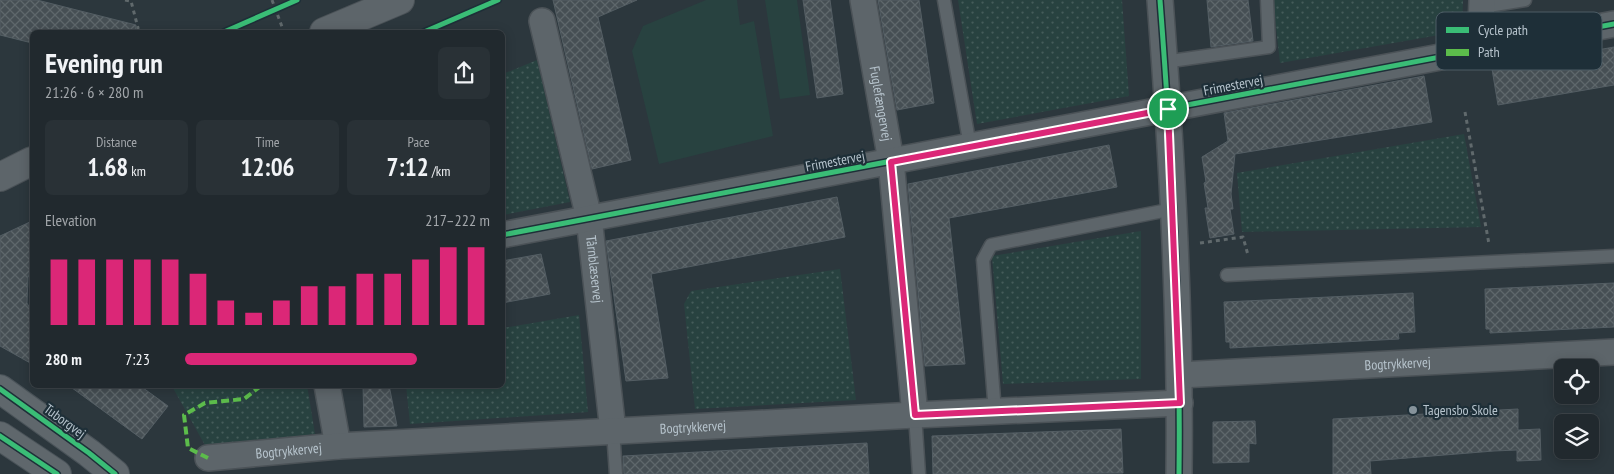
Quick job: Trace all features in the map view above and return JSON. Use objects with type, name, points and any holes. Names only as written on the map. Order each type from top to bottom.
[{"type":"main road","name":"Tuborgvej","points":[[0,389],[90,453],[115,474]]},
{"type":"main road","points":[[0,436],[57,474]]},
{"type":"street","points":[[329,30],[400,0]]},
{"type":"street","name":"Fuglefængervej","points":[[863,0],[891,162],[915,415]]},
{"type":"street","points":[[1160,0],[1168,109],[1180,375],[1179,474]]},
{"type":"street","name":"Tårnblæservej","points":[[542,20],[590,218],[613,431]]},
{"type":"street","name":"Frimestervej","points":[[505,234],[1436,58]]},
{"type":"street","points":[[0,177],[30,162]]},
{"type":"street","name":"Bogtrykkervej","points":[[1180,375],[1614,352]]},
{"type":"street","points":[[328,388],[338,446]]},
{"type":"street","name":"Bogtrykkervej","points":[[208,458],[338,446],[915,415],[1180,403]]},
{"type":"lane","points":[[944,0],[970,146]]},
{"type":"lane","points":[[1164,62],[1269,47],[1267,0]]},
{"type":"lane","points":[[1482,3],[1525,0]]},
{"type":"lane","points":[[995,412],[983,260],[991,245],[1172,209]]},
{"type":"lane","points":[[1227,275],[1614,256]]},
{"type":"lane","points":[[915,415],[919,474]]},
{"type":"lane","points":[[613,431],[616,474]]},
{"type":"path","points":[[125,0],[131,1],[138,30]]},
{"type":"path","points":[[272,0],[283,30]]},
{"type":"path","points":[[266,13],[282,6]]},
{"type":"path","points":[[1464,112],[1492,262]]},
{"type":"path","points":[[1174,244],[1243,238],[1253,274]]},
{"type":"green space","points":[[706,0],[737,0],[740,25],[754,21],[773,136],[659,164],[632,51],[643,26]]},
{"type":"green space","points":[[765,0],[797,0],[810,95],[780,99]]},
{"type":"green space","points":[[958,0],[1122,0],[1129,96],[977,124]]},
{"type":"green space","points":[[1273,0],[1463,0],[1463,12],[1436,12],[1436,36],[1280,63]]},
{"type":"green space","points":[[537,60],[570,202],[505,215],[505,73]]},
{"type":"green space","points":[[1464,134],[1481,227],[1242,232],[1237,173]]},
{"type":"green space","points":[[1141,231],[1141,379],[1003,384],[992,256]]},
{"type":"green space","points":[[840,269],[856,400],[695,409],[684,304],[691,291]]},
{"type":"green space","points":[[579,315],[588,412],[410,424],[406,388],[505,388],[505,328]]},
{"type":"green space","points":[[173,388],[307,388],[315,434],[206,447]]},
{"type":"building","points":[[0,0],[37,0],[136,25],[135,30],[30,30],[30,42],[0,35]]},
{"type":"building","points":[[553,0],[637,0],[598,17],[631,160],[592,169]]},
{"type":"building","points":[[803,0],[830,0],[843,94],[817,98]]},
{"type":"building","points":[[878,0],[919,0],[934,103],[897,110]]},
{"type":"building","points":[[1207,0],[1248,0],[1253,41],[1211,47]]},
{"type":"building","points":[[1614,47],[1614,85],[1498,105],[1492,70],[1602,70],[1602,49]]},
{"type":"building","points":[[1424,76],[1432,122],[1235,154],[1231,194],[1233,209],[1230,209],[1234,234],[1210,238],[1205,208],[1208,208],[1202,157],[1228,141],[1224,113]]},
{"type":"building","points":[[1109,145],[1117,187],[949,218],[965,364],[925,366],[908,184]]},
{"type":"building","points":[[837,197],[845,237],[651,274],[668,378],[626,381],[606,241]]},
{"type":"building","points":[[30,222],[30,274],[28,277],[27,303],[30,308],[30,363],[0,346],[0,236]]},
{"type":"building","points":[[541,254],[550,294],[505,302],[505,260]]},
{"type":"building","points":[[1614,283],[1614,327],[1490,333],[1490,329],[1486,329],[1485,289]]},
{"type":"building","points":[[1413,293],[1415,332],[1398,333],[1399,339],[1230,348],[1230,342],[1226,342],[1224,302]]},
{"type":"building","points":[[72,388],[143,388],[168,406],[142,439]]},
{"type":"building","points":[[363,388],[390,388],[397,426],[364,427]]},
{"type":"building","points":[[1518,409],[1518,430],[1540,429],[1541,460],[1517,461],[1517,450],[1494,451],[1370,461],[1371,474],[1333,474],[1333,419]]},
{"type":"building","points":[[1255,421],[1256,444],[1249,443],[1249,462],[1213,463],[1213,422]]},
{"type":"building","points":[[1121,429],[1123,473],[933,474],[932,436]]},
{"type":"building","points":[[867,443],[869,474],[624,474],[623,456]]},
{"type":"marked path","points":[[208,458],[188,448],[184,415],[205,403],[244,399],[258,388]]},
{"type":"cycle path","points":[[229,30],[297,0]]},
{"type":"cycle path","points":[[429,30],[498,0]]},
{"type":"cycle path","points":[[1160,0],[1175,237],[1179,356],[1179,474]]},
{"type":"cycle path","points":[[1602,26],[1614,24]]},
{"type":"cycle path","points":[[505,234],[1436,58]]},
{"type":"cycle path","points":[[0,389],[115,474]]},
{"type":"cycle path","points":[[0,436],[57,474]]},
{"type":"place","name":"Tagensbo Skole","points":[[1413,410]]},
{"type":"route","points":[[1168,109],[1180,403],[915,415],[891,162],[1168,109]]}]
